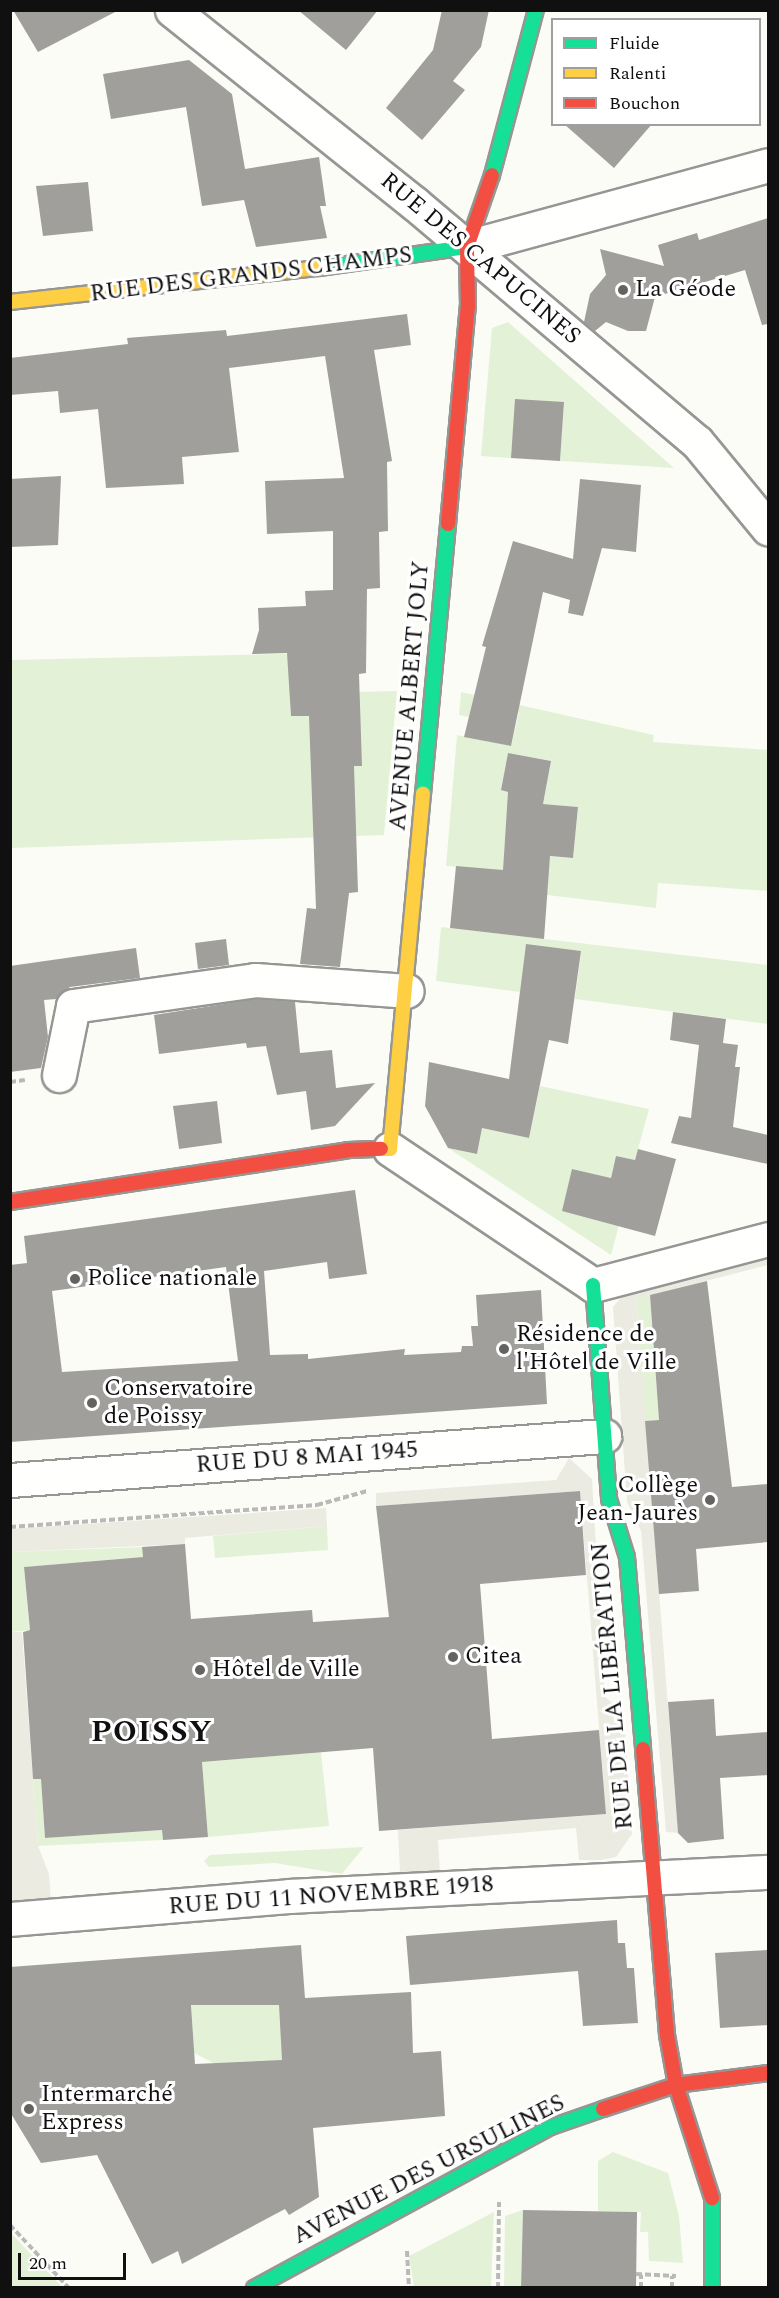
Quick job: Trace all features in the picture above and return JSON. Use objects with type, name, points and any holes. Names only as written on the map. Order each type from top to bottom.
[{"type":"street","name":"RUE DES CAPUCINES","points":[[172,10],[467,247],[697,442],[768,528]]},
{"type":"street","points":[[467,247],[488,192],[536,10]]},
{"type":"street","name":"RUE DES GRANDS CHAMPS","points":[[10,302],[402,259],[467,247],[768,165]]},
{"type":"street","name":"AVENUE ALBERT JOLY","points":[[390,1149],[407,991],[468,306],[467,247]]},
{"type":"street","points":[[59,1075],[73,1006],[255,980],[407,991]]},
{"type":"street","points":[[10,1202],[348,1150],[390,1149],[593,1285],[768,1239]]},
{"type":"street","name":"RUE DE LA LIBÉRATION","points":[[593,1285],[609,1499],[627,1557],[667,2035],[676,2085],[712,2199],[712,2288]]},
{"type":"street","name":"RUE DU 8 MAI 1945","points":[[10,1480],[604,1436]]},
{"type":"street","name":"RUE DU 11 NOVEMBRE 1918","points":[[10,1919],[290,1896],[768,1872]]},
{"type":"street","name":"AVENUE DES URSULINES","points":[[254,2288],[551,2127],[676,2085],[768,2073]]},
{"type":"path","points":[[10,1527],[317,1505],[374,1490]]},
{"type":"path","points":[[498,2288],[499,2202]]},
{"type":"path","points":[[10,2225],[69,2288]]},
{"type":"path","points":[[407,2251],[409,2288]]},
{"type":"path","points":[[641,2288],[638,2275],[681,2276]]},
{"type":"path","points":[[672,2276],[672,2288]]},
{"type":"green space","points":[[508,322],[674,468],[560,461],[564,403],[511,458],[481,456],[492,328]]},
{"type":"green space","points":[[318,653],[290,694],[291,716],[309,716],[355,692],[397,691],[384,835],[11,848],[10,660]]},
{"type":"green space","points":[[461,692],[654,735],[653,742],[768,750],[768,891],[658,883],[656,908],[547,895],[548,874],[446,866],[457,735],[511,746],[519,713],[478,703],[474,718],[459,715]],"holes":[[[508,753],[551,761],[544,799],[501,790]],[[508,801],[578,807],[573,858],[504,853]]]},
{"type":"green space","points":[[441,927],[768,965],[768,1024],[575,999],[581,951],[526,945],[520,992],[436,981]]},
{"type":"green space","points":[[540,1086],[649,1109],[635,1160],[616,1156],[611,1178],[572,1169],[619,1225],[611,1255],[448,1148],[477,1154],[482,1128],[529,1138]]},
{"type":"green space","points":[[650,1295],[659,1420],[645,1421],[636,1299]]},
{"type":"green space","points":[[327,1526],[328,1550],[215,1558],[213,1536]]},
{"type":"green space","points":[[142,1547],[143,1557],[24,1567],[30,1630],[11,1632],[11,1552]]},
{"type":"green space","points":[[321,1752],[329,1826],[208,1837],[202,1762]]},
{"type":"green space","points":[[33,1779],[41,1779],[45,1838],[162,1830],[163,1840],[38,1846]]},
{"type":"green space","points":[[364,1847],[342,1874],[275,1863],[209,1867],[204,1861],[210,1855]]},
{"type":"green space","points":[[304,1994],[282,2060],[231,2072],[194,2053],[191,2002]]},
{"type":"green space","points":[[613,2152],[668,2173],[679,2216],[683,2263],[649,2261],[648,2232],[640,2232],[641,2212],[598,2211],[598,2161]]},
{"type":"green space","points":[[523,2210],[521,2287],[504,2288],[505,2216]]},
{"type":"green space","points":[[494,2212],[491,2287],[414,2287],[409,2256]]},
{"type":"green space","points":[[11,2233],[62,2287],[11,2287]]},
{"type":"shaded area","points":[[768,1251],[768,1265],[636,1299],[678,1833],[666,1832],[641,1531],[627,1502],[613,1307],[627,1290]]},
{"type":"shaded area","points":[[569,1458],[592,1479],[605,1697],[624,1712],[632,1834],[616,1857],[601,1860],[579,1860],[576,1828],[438,1840],[440,1872],[400,1874],[398,1830],[606,1814],[580,1491],[376,1506],[376,1493],[556,1480]]},
{"type":"shaded area","points":[[326,1508],[327,1526],[185,1538],[185,1544],[11,1552],[10,1529]]},
{"type":"shaded area","points":[[10,1632],[22,1632],[38,1846],[49,1874],[51,1902],[11,1904]]},
{"type":"building","points":[[13,10],[119,10],[38,52]]},
{"type":"building","points":[[298,10],[378,10],[346,50]]},
{"type":"building","points":[[442,10],[489,10],[481,47],[453,81],[465,90],[422,140],[386,108],[433,50]]},
{"type":"building","points":[[189,60],[232,94],[245,169],[319,157],[326,206],[320,206],[327,238],[256,247],[244,200],[202,206],[186,107],[111,119],[103,74]]},
{"type":"building","points":[[566,126],[650,126],[614,168]]},
{"type":"building","points":[[88,182],[93,231],[43,236],[36,186]]},
{"type":"building","points":[[768,218],[768,324],[762,325],[745,270],[655,297],[646,331],[628,331],[606,322],[595,331],[584,322],[590,294],[606,275],[600,249],[664,266],[658,245],[697,233],[699,240]]},
{"type":"building","points":[[407,314],[411,345],[374,350],[392,461],[387,462],[388,531],[379,532],[380,588],[367,589],[366,673],[359,674],[362,766],[354,766],[358,892],[349,893],[340,967],[300,964],[307,908],[316,909],[309,716],[291,716],[287,653],[252,654],[259,630],[258,608],[306,606],[305,591],[333,590],[333,531],[267,534],[265,481],[344,478],[325,356],[229,368],[239,452],[182,457],[184,484],[106,488],[98,409],[60,413],[58,391],[10,395],[10,358],[128,344],[127,338],[226,330],[227,336]]},
{"type":"building","points":[[515,399],[564,402],[560,461],[511,458]]},
{"type":"building","points":[[61,476],[58,545],[10,547],[10,479]]},
{"type":"building","points":[[580,479],[641,485],[636,552],[602,548],[583,616],[568,613],[570,600],[543,592],[511,746],[464,737],[486,647],[482,646],[513,541],[573,559]]},
{"type":"building","points":[[508,753],[551,761],[543,804],[578,807],[573,858],[550,856],[544,939],[450,928],[456,866],[503,870],[508,792],[501,790]]},
{"type":"building","points":[[226,939],[229,965],[198,969],[195,943]]},
{"type":"building","points":[[526,944],[581,951],[568,1044],[549,1040],[529,1138],[482,1128],[477,1154],[448,1148],[425,1106],[429,1062],[509,1079]]},
{"type":"building","points":[[136,948],[140,978],[70,987],[56,999],[44,1000],[48,1037],[41,1068],[10,1072],[10,966]]},
{"type":"building","points":[[256,999],[295,1002],[300,1053],[332,1050],[336,1088],[375,1083],[335,1126],[311,1130],[306,1091],[277,1095],[266,1046],[247,1048],[246,1043],[159,1054],[154,1015]]},
{"type":"building","points":[[673,1012],[726,1019],[723,1043],[738,1045],[735,1067],[740,1067],[733,1127],[768,1135],[768,1164],[671,1143],[679,1116],[691,1118],[699,1045],[670,1040]]},
{"type":"building","points":[[217,1101],[222,1143],[179,1149],[173,1106]]},
{"type":"building","points":[[638,1149],[676,1159],[655,1236],[562,1211],[572,1169],[611,1178],[616,1156],[635,1160]]},
{"type":"building","points":[[355,1190],[367,1274],[329,1279],[327,1262],[264,1271],[270,1355],[308,1354],[308,1359],[405,1349],[404,1355],[461,1352],[462,1346],[473,1346],[471,1326],[478,1326],[476,1295],[541,1290],[547,1404],[10,1442],[10,1265],[27,1263],[24,1236]],"holes":[[[226,1267],[238,1361],[62,1372],[52,1291]]]},
{"type":"building","points":[[707,1281],[732,1487],[768,1484],[768,1542],[696,1549],[699,1591],[659,1594],[645,1421],[659,1420],[650,1295]]},
{"type":"building","points":[[580,1491],[586,1575],[480,1584],[492,1739],[599,1730],[606,1814],[379,1831],[373,1748],[202,1762],[208,1837],[163,1840],[162,1830],[45,1838],[41,1779],[33,1779],[23,1632],[30,1630],[24,1567],[143,1557],[142,1547],[185,1544],[191,1619],[312,1610],[313,1622],[389,1617],[376,1506]]},
{"type":"building","points":[[714,1699],[716,1736],[768,1732],[768,1775],[720,1778],[724,1839],[688,1843],[678,1833],[668,1702]]},
{"type":"building","points":[[617,1920],[618,1943],[625,1943],[627,1968],[634,1968],[638,2023],[583,2026],[578,1971],[410,1985],[406,1936]]},
{"type":"building","points":[[301,1945],[305,1998],[411,1992],[413,2053],[441,2051],[445,2116],[313,2128],[319,2197],[289,2215],[285,2209],[182,2264],[178,2251],[152,2264],[97,2155],[41,2163],[10,2112],[10,1967]],"holes":[[[191,2005],[279,2005],[282,2060],[195,2064]]]},
{"type":"building","points":[[768,1950],[768,2025],[720,2028],[715,1953]]},
{"type":"building","points":[[523,2210],[637,2212],[636,2288],[521,2288]]},
{"type":"traffic: fast","points":[[492,175],[536,10]]},
{"type":"traffic: fast","points":[[319,268],[467,247]]},
{"type":"traffic: fast","points":[[423,794],[448,524]]},
{"type":"traffic: fast","points":[[593,1285],[609,1499],[627,1557],[643,1749]]},
{"type":"traffic: fast","points":[[254,2288],[551,2127],[603,2109]]},
{"type":"traffic: fast","points":[[712,2198],[712,2288]]},
{"type":"traffic: slow","points":[[10,302],[319,268]]},
{"type":"traffic: slow","points":[[381,1149],[390,1149],[423,794]]},
{"type":"traffic: jam","points":[[448,524],[468,306],[467,247],[492,175]]},
{"type":"traffic: jam","points":[[10,1202],[348,1150],[381,1149]]},
{"type":"traffic: jam","points":[[643,1749],[667,2035],[676,2085],[712,2198]]},
{"type":"traffic: jam","points":[[603,2109],[676,2085],[768,2073]]},
{"type":"place","name":"La Géode","points":[[623,290]]},
{"type":"place","name":"Police nationale","points":[[75,1279]]},
{"type":"place","name":"Résidence de l'Hôtel de Ville","points":[[504,1349]]},
{"type":"place","name":"Conservatoire de Poissy","points":[[92,1403]]},
{"type":"place","name":"Collège Jean-Jaurès","points":[[710,1500]]},
{"type":"place","name":"Citea","points":[[453,1657]]},
{"type":"place","name":"Hôtel de Ville","points":[[200,1670]]},
{"type":"place","name":"Intermarché Express","points":[[29,2109]]},
{"type":"district","name":"POISSY","points":[[152,1732]]}]
